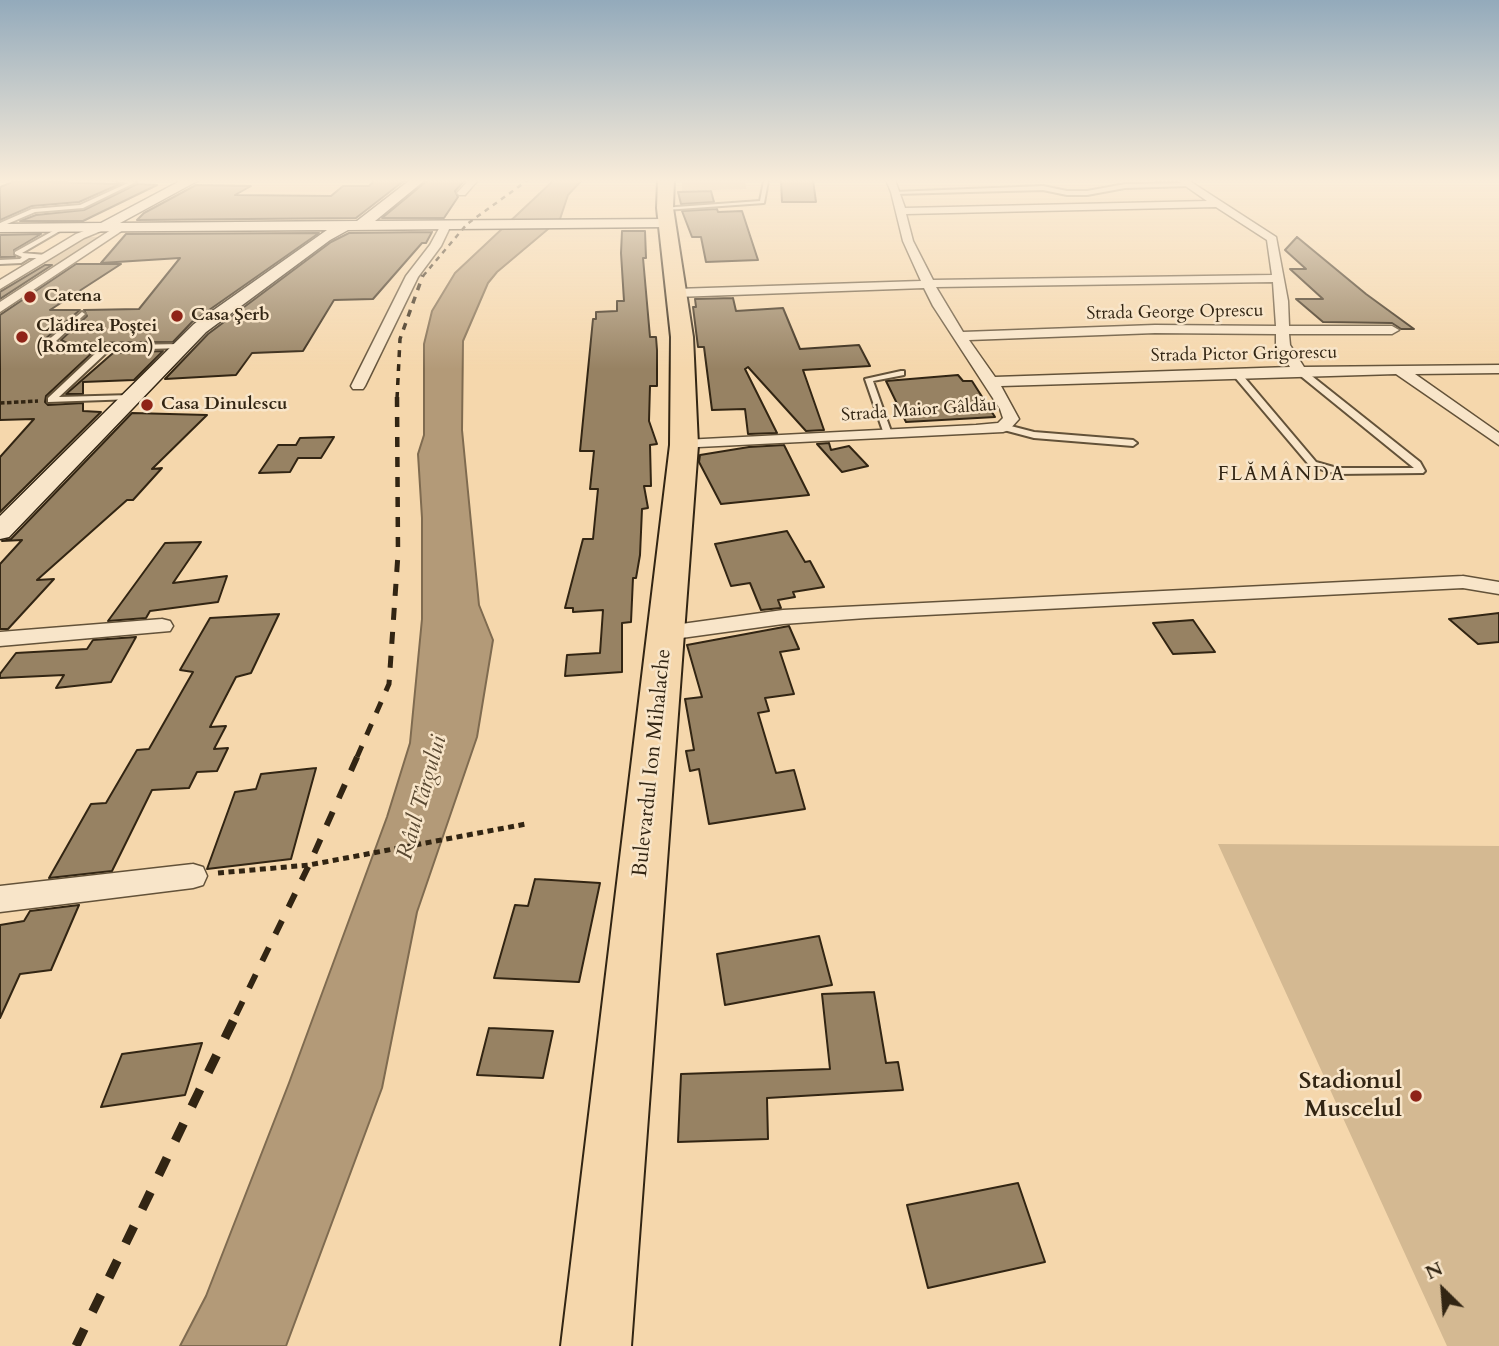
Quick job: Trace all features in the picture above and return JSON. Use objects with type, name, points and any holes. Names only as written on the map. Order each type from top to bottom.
[{"type":"highway","name":"Bulevardul Ion Mihalache","points":[[596,1346],[684,445],[684,372],[669,243]]},
{"type":"street","points":[[0,285],[46,257],[77,243]]},
{"type":"street","points":[[0,296],[86,243]]},
{"type":"street","points":[[0,308],[89,243]]},
{"type":"street","points":[[0,531],[181,346],[237,300],[316,243]]},
{"type":"street","points":[[358,386],[412,276],[437,243]]},
{"type":"street","name":"Strada Maior Gâldău","points":[[684,445],[1003,427],[1011,419],[1008,409],[927,284],[909,243]]},
{"type":"street","points":[[1272,243],[1276,278],[1282,301],[1283,345],[1300,372]]},
{"type":"street","points":[[676,293],[927,284],[1276,278]]},
{"type":"street","name":"Strada George Oprescu","points":[[959,336],[1155,329],[1392,330]]},
{"type":"street","name":"Strada Pictor Grigorescu","points":[[991,382],[1236,373],[1499,369]]},
{"type":"street","points":[[1401,371],[1499,440]]},
{"type":"street","points":[[667,633],[783,617],[866,611],[1463,582],[1499,588]]},
{"type":"street","points":[[0,639],[162,626]]},
{"type":"street","points":[[0,899],[193,876]]},
{"type":"lane","points":[[35,243],[17,253],[46,257]]},
{"type":"lane","points":[[0,262],[21,261],[29,256]]},
{"type":"lane","points":[[82,314],[51,341],[65,348],[181,346]]},
{"type":"lane","points":[[51,400],[103,351],[111,348]]},
{"type":"lane","points":[[1236,373],[1313,464],[1336,471],[1420,471],[1417,464],[1300,372]]},
{"type":"lane","points":[[888,434],[869,379],[901,373]]},
{"type":"lane","points":[[51,400],[131,397]]},
{"type":"lane","points":[[1003,427],[1034,435],[1133,443]]},
{"type":"path","points":[[0,402],[51,400]]},
{"type":"path","points":[[193,876],[341,859],[526,824]]},
{"type":"shaded area","points":[[68,243],[97,243],[0,306],[0,286]]},
{"type":"shaded area","name":"Stadionul Muscelul","points":[[1218,844],[1499,846],[1499,1346],[1447,1346]]},
{"type":"water","name":"Râul Târgului","points":[[487,243],[532,243],[488,283],[463,341],[462,430],[479,605],[493,640],[477,737],[417,912],[382,1088],[286,1346],[180,1346],[206,1296],[289,1083],[387,817],[410,743],[422,619],[422,518],[418,454],[424,435],[424,344],[432,311],[455,273]]},
{"type":"building","points":[[0,243],[26,243],[14,250],[15,257],[0,257]]},
{"type":"building","points":[[118,243],[305,243],[192,322],[173,342],[67,343],[61,340],[87,316],[84,310],[139,309],[180,258],[101,263]]},
{"type":"building","points":[[330,243],[426,243],[422,243],[373,299],[334,300],[303,351],[252,353],[236,375],[165,379],[208,334]]},
{"type":"building","points":[[621,243],[645,243],[646,258],[643,258],[650,337],[656,337],[657,350],[657,386],[650,386],[649,421],[657,444],[650,445],[651,486],[644,486],[648,508],[642,509],[640,555],[636,578],[633,578],[631,622],[622,623],[622,672],[565,676],[567,655],[600,653],[603,610],[573,612],[573,608],[565,608],[583,539],[593,539],[598,489],[590,489],[594,451],[580,451],[593,319],[596,319],[596,312],[617,311],[617,301],[624,301]]},
{"type":"building","points":[[702,243],[752,243],[758,260],[706,262]]},
{"type":"building","points":[[1292,243],[1304,243],[1414,329],[1401,329],[1392,323],[1323,322],[1296,299],[1323,299],[1290,269],[1306,269],[1285,250]]},
{"type":"building","points":[[76,264],[121,264],[50,310],[80,310],[45,339],[46,343],[65,353],[92,353],[46,396],[45,402],[48,405],[83,403],[83,411],[101,412],[0,512],[0,457],[34,419],[0,420],[0,315]]},
{"type":"building","points":[[45,265],[52,265],[0,299],[0,292]]},
{"type":"building","points":[[733,298],[736,311],[783,308],[800,349],[859,345],[870,366],[803,370],[824,430],[806,431],[748,367],[745,369],[777,433],[748,434],[745,409],[712,410],[704,347],[698,347],[693,307],[696,307],[695,299]]},
{"type":"building","points":[[163,351],[134,380],[83,382],[83,394],[66,394],[113,353]]},
{"type":"building","points":[[958,375],[963,381],[972,381],[995,417],[906,422],[886,381]]},
{"type":"building","points":[[132,413],[207,415],[152,469],[162,468],[133,500],[127,500],[37,580],[54,579],[8,629],[0,629],[0,564],[22,540],[2,541],[11,539]]},
{"type":"building","points":[[334,437],[321,458],[298,458],[290,472],[259,473],[278,445],[296,445],[300,438]]},
{"type":"building","points":[[829,443],[831,450],[849,446],[868,466],[842,472],[817,444]]},
{"type":"building","points":[[784,445],[809,495],[721,504],[699,462],[700,455],[749,447]]},
{"type":"building","points":[[787,531],[805,562],[810,561],[824,587],[793,592],[795,597],[778,600],[781,608],[761,610],[750,583],[731,586],[715,544]]},
{"type":"building","points":[[201,542],[173,583],[227,576],[218,602],[150,611],[146,618],[108,621],[165,543]]},
{"type":"building","points":[[1499,613],[1499,642],[1478,644],[1449,619]]},
{"type":"building","points":[[279,614],[251,673],[236,677],[210,727],[226,726],[214,749],[228,748],[217,771],[197,772],[189,788],[152,790],[112,871],[49,878],[91,804],[106,803],[137,750],[149,749],[193,672],[180,670],[210,618]]},
{"type":"building","points":[[1193,620],[1215,652],[1173,654],[1153,623]]},
{"type":"building","points":[[789,626],[799,649],[780,652],[794,694],[765,698],[769,711],[758,713],[776,773],[794,770],[805,809],[709,824],[699,769],[690,771],[686,751],[694,750],[685,699],[702,697],[687,645]]},
{"type":"building","points":[[136,637],[111,682],[56,688],[64,675],[0,678],[0,674],[16,653],[87,649],[93,640]]},
{"type":"building","points":[[316,768],[291,859],[207,869],[235,792],[256,789],[261,774]]},
{"type":"building","points":[[535,879],[600,883],[579,982],[494,978],[515,905],[528,906]]},
{"type":"building","points":[[79,905],[51,970],[20,974],[0,1018],[0,925],[24,921],[30,911]]},
{"type":"building","points":[[819,936],[832,985],[725,1005],[717,954]]},
{"type":"building","points":[[874,992],[886,1063],[898,1062],[903,1090],[767,1098],[768,1139],[678,1142],[681,1074],[830,1069],[822,994]]},
{"type":"building","points":[[489,1028],[553,1031],[543,1078],[477,1075]]},
{"type":"building","points":[[202,1043],[185,1095],[101,1107],[122,1054]]},
{"type":"building","points":[[1018,1183],[1045,1262],[928,1288],[907,1205]]},
{"type":"railway","points":[[423,276],[451,243]]},
{"type":"railway","points":[[397,399],[400,339],[423,275]]},
{"type":"railway","points":[[397,399],[398,554]]},
{"type":"railway","points":[[357,757],[389,684],[398,554]]},
{"type":"railway","points":[[236,1015],[309,865],[358,755]]},
{"type":"railway","points":[[76,1346],[237,1013]]},
{"type":"place","name":"Catena","points":[[30,297]]},
{"type":"place","name":"Casa Şerb","points":[[177,316]]},
{"type":"place","name":"Clădirea Poștei (Romtelecom)","points":[[22,337]]},
{"type":"place","name":"Casa Dinulescu","points":[[147,405]]},
{"type":"place","name":"Stadionul Muscelul","points":[[1416,1096]]},
{"type":"district","name":"FLĂMÂNDA","points":[[1282,476]]}]
